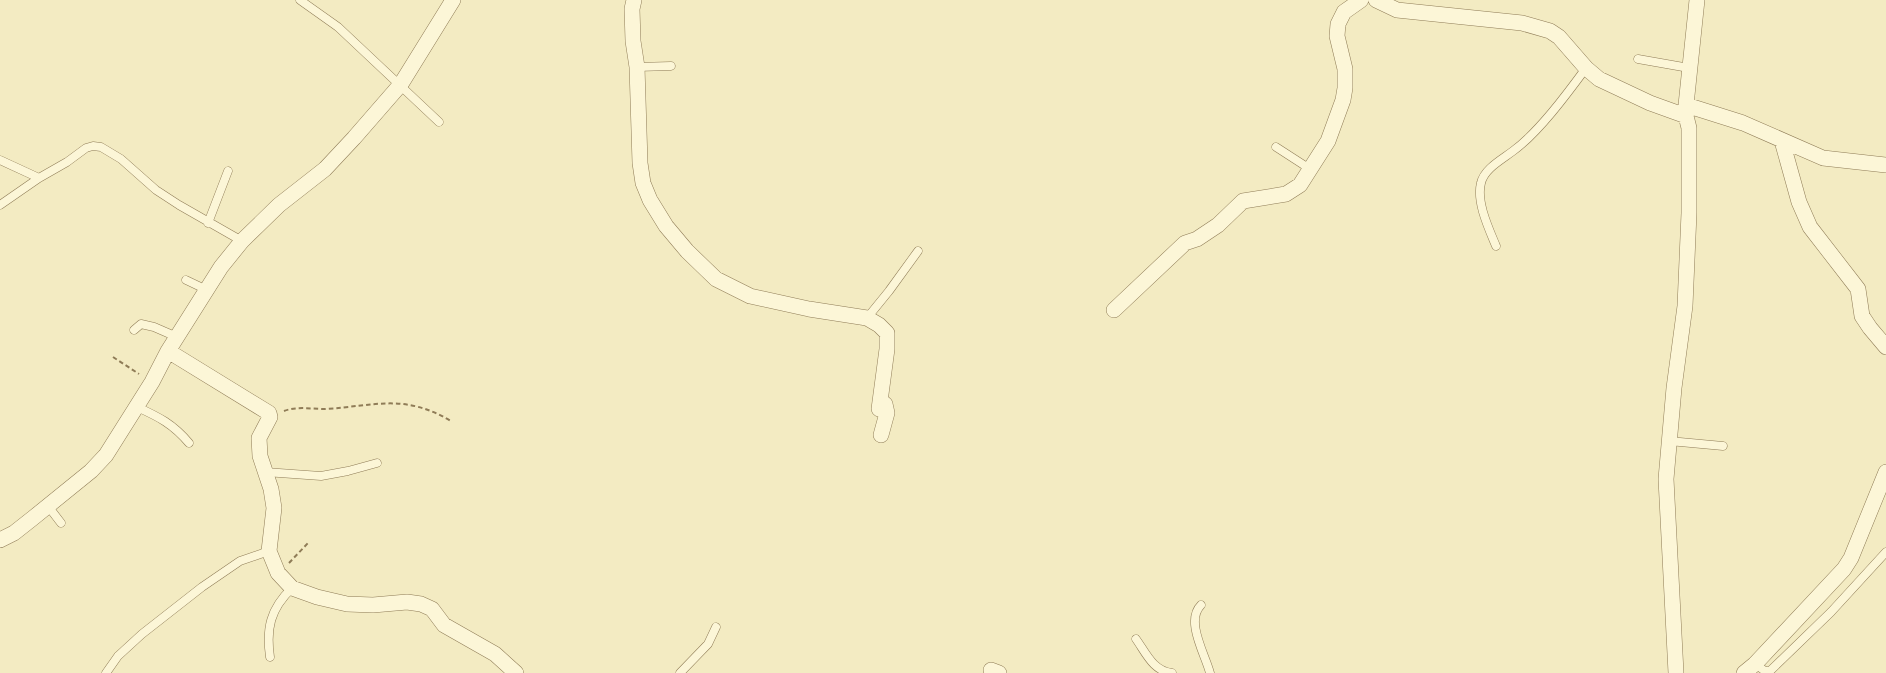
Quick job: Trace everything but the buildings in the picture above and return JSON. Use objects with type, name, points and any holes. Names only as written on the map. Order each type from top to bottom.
[{"type":"street","points":[[0,540],[14,533],[48,506],[91,471],[106,455],[221,267],[242,241],[279,204],[325,169],[354,138],[400,84],[453,0]]},
{"type":"street","points":[[634,0],[633,41],[637,68],[640,164],[643,183],[650,200],[666,226],[687,251],[716,279],[750,296],[809,309],[867,318],[887,333],[879,409],[885,404],[887,413],[881,435]]},
{"type":"street","points":[[1114,310],[1185,243],[1197,239],[1218,225],[1243,201],[1286,194],[1300,185],[1328,141],[1343,100],[1345,69],[1337,36],[1338,24],[1344,12],[1361,0]]},
{"type":"street","points":[[1376,0],[1397,10],[1522,23],[1540,28],[1559,37],[1586,68],[1599,79],[1650,103],[1743,123],[1823,158],[1886,165]]},
{"type":"street","points":[[1676,673],[1665,479],[1685,306],[1689,213],[1689,128],[1686,111],[1697,0]]},
{"type":"street","points":[[1782,141],[1799,202],[1810,227],[1858,290],[1862,316],[1886,347]]},
{"type":"street","points":[[168,351],[266,411],[270,417],[259,438],[264,472],[271,489],[274,508],[268,551],[278,573],[292,588],[347,604],[373,605],[407,602],[421,604],[432,609],[444,625],[495,654],[516,673]]},
{"type":"street","points":[[1749,668],[1844,569],[1851,558],[1886,472]]},
{"type":"lane","points":[[300,0],[338,27],[439,122]]},
{"type":"lane","points":[[1638,59],[1689,68]]},
{"type":"lane","points":[[637,68],[671,66]]},
{"type":"lane","points":[[1496,246],[1483,213],[1480,185],[1484,176],[1494,164],[1532,136],[1586,68]]},
{"type":"lane","points":[[0,205],[86,148],[101,147],[121,159],[156,190],[208,223],[242,241]]},
{"type":"lane","points":[[1276,147],[1310,169]]},
{"type":"lane","points":[[0,160],[39,178]]},
{"type":"lane","points":[[208,223],[228,171]]},
{"type":"lane","points":[[867,318],[918,250]]},
{"type":"lane","points":[[186,280],[207,290]]},
{"type":"lane","points":[[134,330],[141,324],[177,337]]},
{"type":"lane","points":[[137,407],[174,426],[189,443]]},
{"type":"lane","points":[[1669,441],[1724,446]]},
{"type":"lane","points":[[264,472],[321,476],[376,463]]},
{"type":"lane","points":[[48,506],[61,523]]},
{"type":"lane","points":[[105,673],[118,656],[142,634],[202,587],[240,561],[268,551]]},
{"type":"lane","points":[[1749,668],[1770,671],[1831,612],[1886,552]]},
{"type":"lane","points":[[270,657],[268,643],[270,620],[283,597],[292,588]]},
{"type":"lane","points":[[1201,605],[1196,610],[1195,622],[1200,646],[1210,673]]},
{"type":"lane","points":[[680,673],[708,644],[716,627]]},
{"type":"lane","points":[[1136,639],[1150,661],[1158,668],[1172,673]]},
{"type":"path","points":[[113,357],[152,382]]},
{"type":"path","points":[[270,417],[291,409],[324,409],[391,403],[433,410],[451,421]]},
{"type":"path","points":[[278,573],[308,543]]}]
